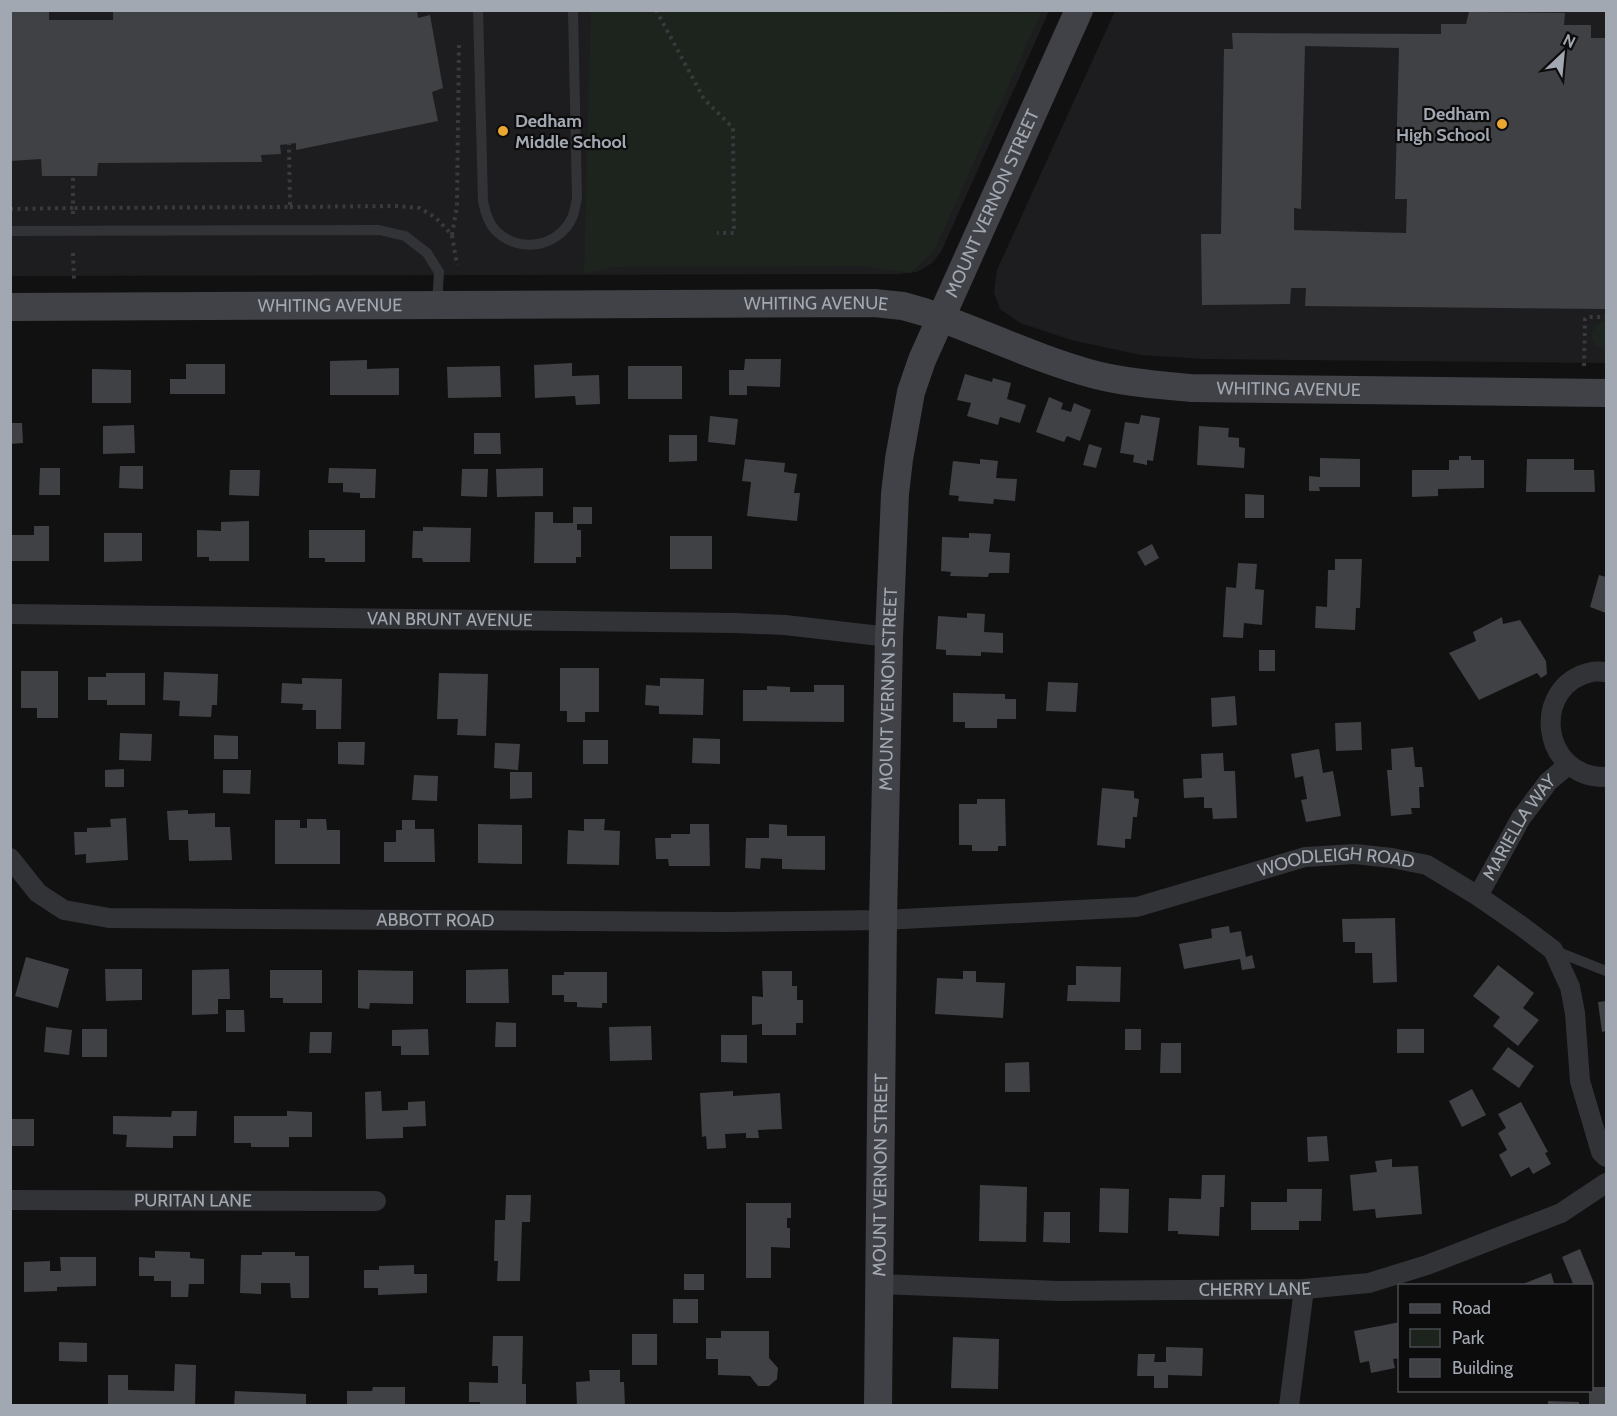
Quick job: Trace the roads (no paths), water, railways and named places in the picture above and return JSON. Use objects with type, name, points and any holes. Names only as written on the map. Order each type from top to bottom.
[{"type":"street","name":"MOUNT VERNON STREET","points":[[878,1406],[889,637],[900,450],[911,392],[922,360],[1079,10]]},
{"type":"street","name":"WHITING AVENUE","points":[[10,307],[874,303],[903,306],[940,318],[1049,361],[1098,376],[1146,383],[1191,388],[1606,393]]},
{"type":"street","name":"VAN BRUNT AVENUE","points":[[10,614],[735,623],[785,625],[889,637]]},
{"type":"street","name":"MARIELLA WAY","points":[[1606,672],[1592,672],[1576,678],[1563,689],[1554,704],[1550,720],[1552,738],[1559,754],[1568,765],[1587,775],[1606,777]]},
{"type":"street","name":"MARIELLA WAY","points":[[1478,896],[1521,818],[1548,782],[1568,765]]},
{"type":"street","name":"WOODLEIGH ROAD","points":[[884,920],[1137,907],[1305,857],[1355,854],[1427,865],[1478,896],[1553,950],[1570,987],[1575,1012],[1580,1081],[1601,1152],[1606,1157]]},
{"type":"street","name":"ABBOTT ROAD","points":[[10,858],[38,893],[64,910],[109,918],[726,922],[884,920]]},
{"type":"street","name":"CHERRY LANE","points":[[880,1284],[1058,1292],[1304,1289],[1369,1284],[1427,1265],[1561,1213],[1606,1183]]},
{"type":"street","name":"PURITAN LANE","points":[[10,1200],[376,1201]]},
{"type":"street","points":[[1289,1406],[1304,1289]]},
{"type":"lane","points":[[478,10],[483,201],[486,217],[495,230],[508,240],[523,245],[538,244],[554,239],[566,229],[574,215],[577,199],[573,10]]},
{"type":"lane","points":[[10,231],[379,230],[405,236],[427,253],[439,272],[438,305]]},
{"type":"lane","points":[[1553,950],[1606,971]]},
{"type":"place","name":"Dedham High School","points":[[1502,124]]},
{"type":"place","name":"Dedham Middle School","points":[[503,131]]}]
